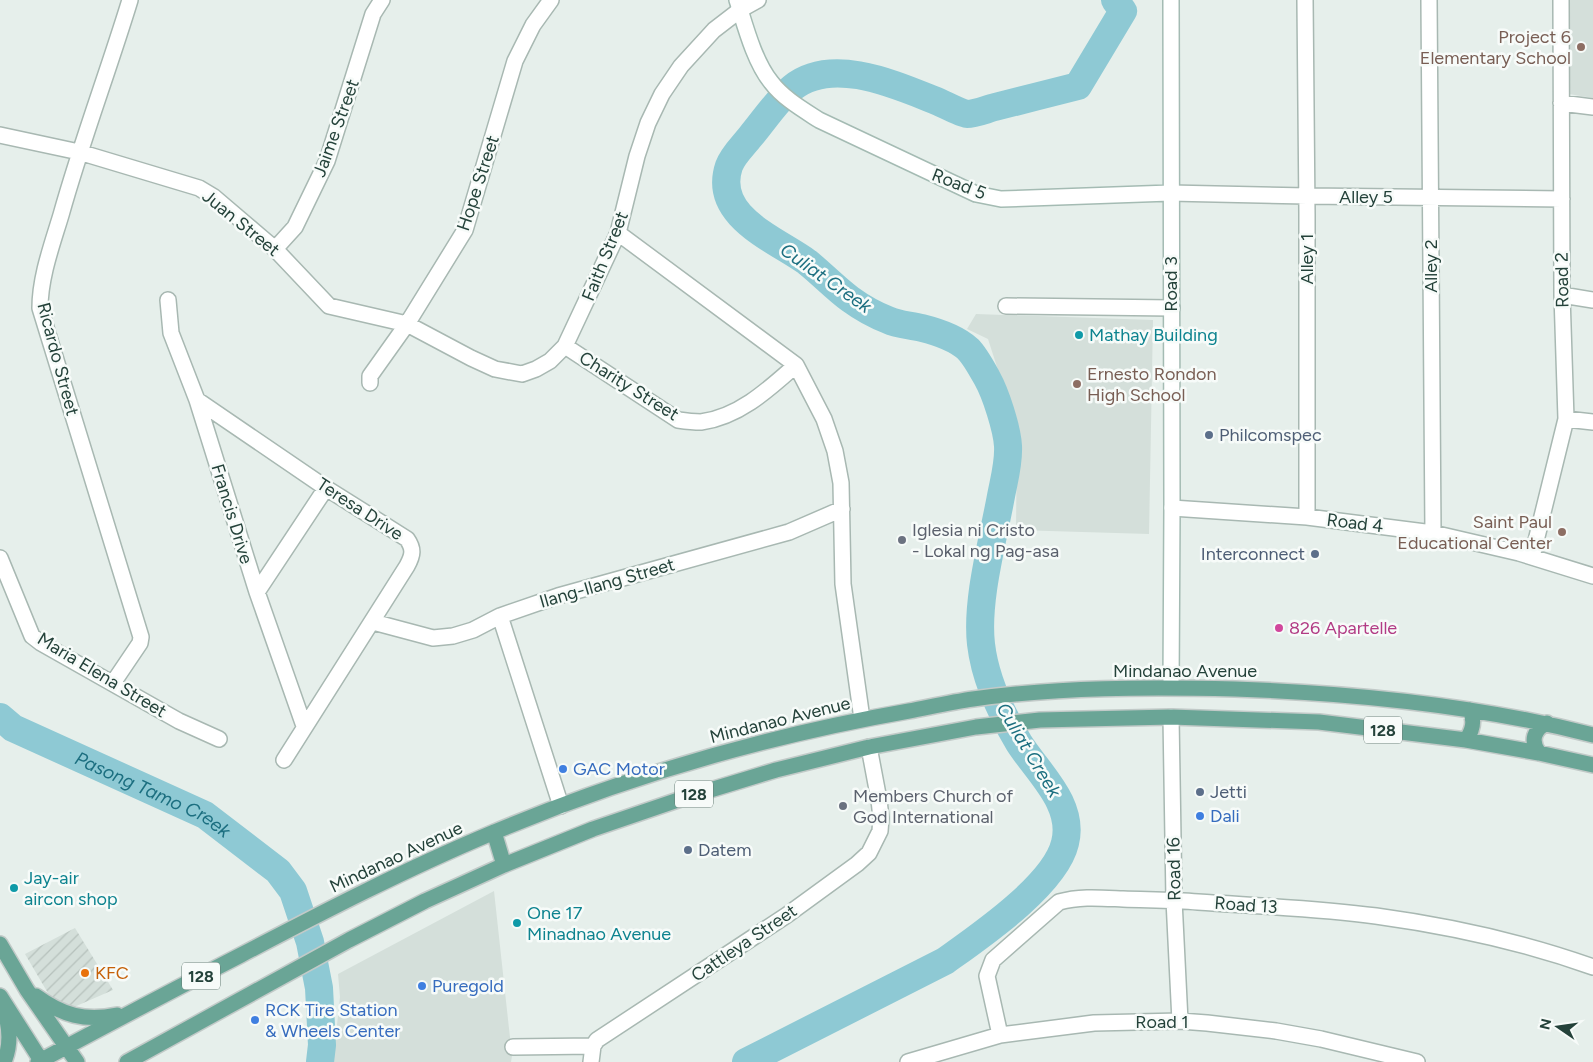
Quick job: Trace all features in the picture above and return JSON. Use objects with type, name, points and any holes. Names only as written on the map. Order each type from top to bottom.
[{"type":"main road","name":"Mindanao Avenue","points":[[40,1061],[321,913],[436,857],[494,832],[561,806],[660,772],[742,748],[862,719],[974,699],[1087,690],[1171,687],[1288,691],[1379,698],[1470,710],[1547,723],[1593,734]]},
{"type":"main road","points":[[1466,740],[1472,729],[1470,710]]},
{"type":"main road","name":"128","points":[[127,1062],[329,951],[425,901],[504,865],[593,829],[684,798],[776,770],[869,747],[976,726],[1040,720],[1171,717],[1319,722],[1466,740],[1539,753],[1593,766]]},
{"type":"main road","points":[[1539,753],[1533,737],[1541,726],[1547,723]]},
{"type":"main road","points":[[494,832],[504,865]]},
{"type":"main road","points":[[0,944],[27,990],[77,1062]]},
{"type":"main road","points":[[27,990],[53,1008],[78,1016],[102,1017],[133,1011]]},
{"type":"main road","points":[[0,996],[40,1061]]},
{"type":"main road","points":[[0,996],[9,1031],[8,1047],[4,1062]]},
{"type":"main road","points":[[141,1062],[152,1048]]},
{"type":"street","name":"Ricardo Street","points":[[113,683],[140,643],[141,637],[40,308],[40,292],[79,152],[130,0]]},
{"type":"street","name":"Jaime Street","points":[[275,249],[295,227],[327,161],[374,14],[382,0]]},
{"type":"street","name":"Hope Street","points":[[370,383],[370,376],[407,324],[465,230],[515,61],[533,25],[551,0]]},
{"type":"street","name":"Faith Street","points":[[407,324],[494,369],[522,374],[550,361],[565,346],[618,232],[637,156],[648,122],[662,94],[681,66],[738,5],[758,0]]},
{"type":"street","name":"Road 3","points":[[1171,0],[1171,687]]},
{"type":"street","name":"Alley 1","points":[[1305,0],[1307,517]]},
{"type":"street","name":"Alley 2","points":[[1429,0],[1433,532]]},
{"type":"street","name":"Road 2","points":[[1532,557],[1566,419],[1562,294],[1561,0]]},
{"type":"street","name":"Road 5","points":[[738,5],[748,36],[763,70],[771,82],[795,105],[819,120],[976,194],[1001,198],[1170,193]]},
{"type":"street","points":[[1561,103],[1593,107]]},
{"type":"street","name":"Juan Street","points":[[0,135],[79,152],[199,188],[214,198],[275,249],[329,306],[407,324]]},
{"type":"street","name":"Alley 5","points":[[1170,193],[1431,198],[1562,198]]},
{"type":"street","points":[[618,232],[796,365],[824,419],[835,451],[842,489],[844,593],[862,719]]},
{"type":"street","points":[[1562,294],[1593,300]]},
{"type":"street","name":"Francis Drive","points":[[168,300],[171,333],[197,400],[257,592],[304,726]]},
{"type":"street","points":[[1006,306],[1172,308]]},
{"type":"street","name":"Charity Street","points":[[565,346],[678,420],[699,422],[719,419],[745,406],[770,388],[796,365]]},
{"type":"street","name":"Teresa Drive","points":[[197,400],[326,488],[407,539],[412,546],[413,556],[284,760]]},
{"type":"street","points":[[1566,419],[1593,422]]},
{"type":"street","points":[[257,592],[326,488]]},
{"type":"street","name":"Ilang-Ilang Street","points":[[372,622],[433,638],[453,636],[473,630],[500,616],[558,596],[789,532],[842,508]]},
{"type":"street","name":"Road 4","points":[[1172,508],[1307,517],[1433,532],[1532,557],[1593,576]]},
{"type":"street","name":"Maria Elena Street","points":[[0,558],[32,636],[41,643],[218,740]]},
{"type":"street","points":[[500,616],[561,806]]},
{"type":"street","name":"Road 16","points":[[1171,717],[1174,900],[1180,1021]]},
{"type":"street","name":"Cattleya Street","points":[[593,1046],[597,1040],[787,915],[857,864],[869,853],[880,831],[881,818],[869,747]]},
{"type":"street","name":"Road 13","points":[[1000,1035],[987,976],[993,960],[1059,902],[1069,900],[1093,898],[1174,900],[1313,909],[1374,916],[1411,921],[1493,937],[1576,960],[1593,967]]},
{"type":"street","name":"Road 1","points":[[908,1062],[1000,1035],[1094,1023],[1180,1021],[1276,1031],[1320,1039],[1417,1062]]},
{"type":"street","points":[[513,1047],[593,1046],[591,1062]]},
{"type":"shaded area","name":"Project 6 Elementary School","points":[[1569,0],[1593,0],[1593,98],[1569,94]]},
{"type":"shaded area","name":"Ernesto Rondon High School","points":[[976,314],[1153,320],[1149,534],[1016,530],[1017,429],[988,339],[967,329]]},
{"type":"shaded area","name":"Puregold","points":[[494,891],[512,1056],[511,1062],[333,1062],[340,997],[338,974]]},
{"type":"shaded area","points":[[75,928],[113,990],[74,1007],[52,1000],[25,954]]},
{"type":"waterway","name":"Culiat Creek","points":[[746,1062],[945,961],[977,938],[996,924],[1047,876],[1058,859],[1065,843],[1067,829],[1065,815],[1060,802],[1019,743],[1000,708],[990,683],[983,657],[980,627],[983,589],[1008,452],[1003,421],[987,378],[971,352],[963,345],[934,331],[892,322],[868,311],[844,295],[807,262],[750,224],[738,212],[730,199],[726,184],[729,166],[738,151],[792,88],[808,79],[825,74],[863,76],[882,81],[967,114],[1078,86],[1123,11],[1115,0]]},
{"type":"waterway","name":"Pasong Tamo Creek","points":[[0,717],[13,728],[205,815],[278,871],[293,891],[310,942],[319,988],[322,1045],[320,1062]]},
{"type":"place","name":"Project 6 Elementary School","points":[[1581,47]]},
{"type":"place","name":"Mathay Building","points":[[1079,335]]},
{"type":"place","name":"Ernesto Rondon High School","points":[[1077,384]]},
{"type":"place","name":"Philcomspec","points":[[1209,435]]},
{"type":"place","name":"Saint Paul Educational Center","points":[[1562,532]]},
{"type":"place","name":"Iglesia ni Cristo - Lokal ng Pag-asa","points":[[902,540]]},
{"type":"place","name":"Interconnect","points":[[1315,554]]},
{"type":"place","name":"826 Apartelle","points":[[1279,628]]},
{"type":"place","name":"GAC Motor","points":[[563,769]]},
{"type":"place","name":"Jetti","points":[[1200,792]]},
{"type":"place","name":"Members Church of God International","points":[[843,806]]},
{"type":"place","name":"Dali","points":[[1200,816]]},
{"type":"place","name":"Datem","points":[[688,850]]},
{"type":"place","name":"Jay-air aircon shop","points":[[14,888]]},
{"type":"place","name":"One 17 Minadnao Avenue","points":[[517,923]]},
{"type":"place","name":"KFC","points":[[85,973]]},
{"type":"place","name":"Puregold","points":[[422,986]]},
{"type":"place","name":"RCK Tire Station & Wheels Center","points":[[255,1020]]}]
